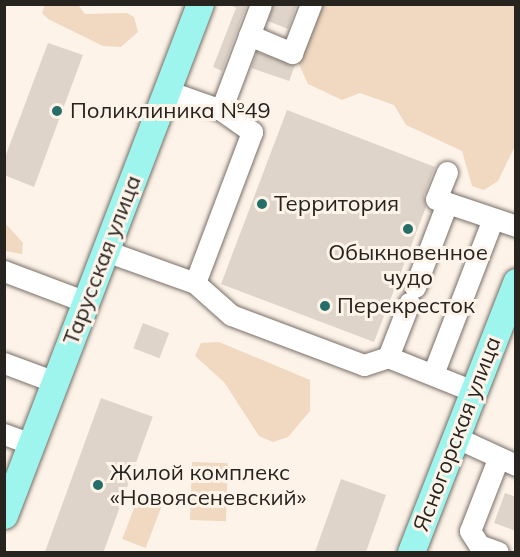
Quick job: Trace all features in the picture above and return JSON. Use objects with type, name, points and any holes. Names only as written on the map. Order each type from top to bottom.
[{"type":"main road","name":"Тарусская улица","points":[[4,515],[12,437],[55,382],[200,4]]},
{"type":"main road","name":"Ясногорская улица","points":[[411,552],[516,282]]},
{"type":"lane","points":[[221,110],[261,4]]},
{"type":"lane","points":[[249,36],[292,53],[311,4]]},
{"type":"lane","points":[[167,91],[221,110],[252,132],[195,284]]},
{"type":"lane","points":[[447,172],[436,199],[492,221],[516,226]]},
{"type":"lane","points":[[388,357],[447,203]]},
{"type":"lane","points":[[433,374],[492,221]]},
{"type":"lane","points":[[106,251],[195,284],[231,315],[253,324],[364,366],[388,357],[473,391]]},
{"type":"lane","points":[[4,271],[86,302]]},
{"type":"lane","points":[[4,363],[55,382]]},
{"type":"lane","points":[[455,438],[507,462],[470,531],[479,545],[498,552]]},
{"type":"shaded area","points":[[45,5],[78,5],[85,14],[127,13],[134,17],[138,32],[121,47],[103,46],[48,19],[42,13]]},
{"type":"shaded area","points":[[319,5],[515,5],[515,146],[498,181],[484,190],[472,186],[462,151],[406,125],[394,105],[360,93],[342,100],[308,84],[297,60]]},
{"type":"shaded area","points":[[5,223],[23,243],[22,254],[5,251]]},
{"type":"shaded area","points":[[219,342],[310,380],[310,411],[288,437],[273,442],[259,436],[224,382],[195,356],[201,343]]},
{"type":"shaded area","points":[[192,462],[228,463],[226,521],[190,520]]},
{"type":"shaded area","points":[[138,498],[161,507],[146,548],[122,539]]},
{"type":"building","points":[[229,4],[247,4],[222,71],[213,67],[236,8]]},
{"type":"building","points":[[273,4],[297,4],[288,29],[268,21]]},
{"type":"building","points":[[48,43],[83,55],[34,187],[4,175],[4,160]]},
{"type":"building","points":[[257,52],[295,65],[289,81],[251,68]]},
{"type":"building","points":[[287,110],[435,167],[424,195],[426,207],[374,342],[221,284]]},
{"type":"building","points":[[143,323],[169,333],[159,358],[133,348]]},
{"type":"building","name":"Жилой комплекс «Новоясеневский»","points":[[101,398],[153,417],[103,552],[45,552]]},
{"type":"building","name":"Жилой комплекс «Новоясеневский»","points":[[341,479],[386,495],[366,552],[315,552]]},
{"type":"building","points":[[505,493],[516,497],[516,531],[494,523]]},
{"type":"place","name":"Поликлиника №49","points":[[57,111]]},
{"type":"place","name":"Территория","points":[[262,204]]},
{"type":"place","name":"Обыкновенное чудо","points":[[408,229]]},
{"type":"place","name":"Перекресток","points":[[325,306]]},
{"type":"place","name":"Жилой комплекс «Новоясеневский»","points":[[98,485]]}]
